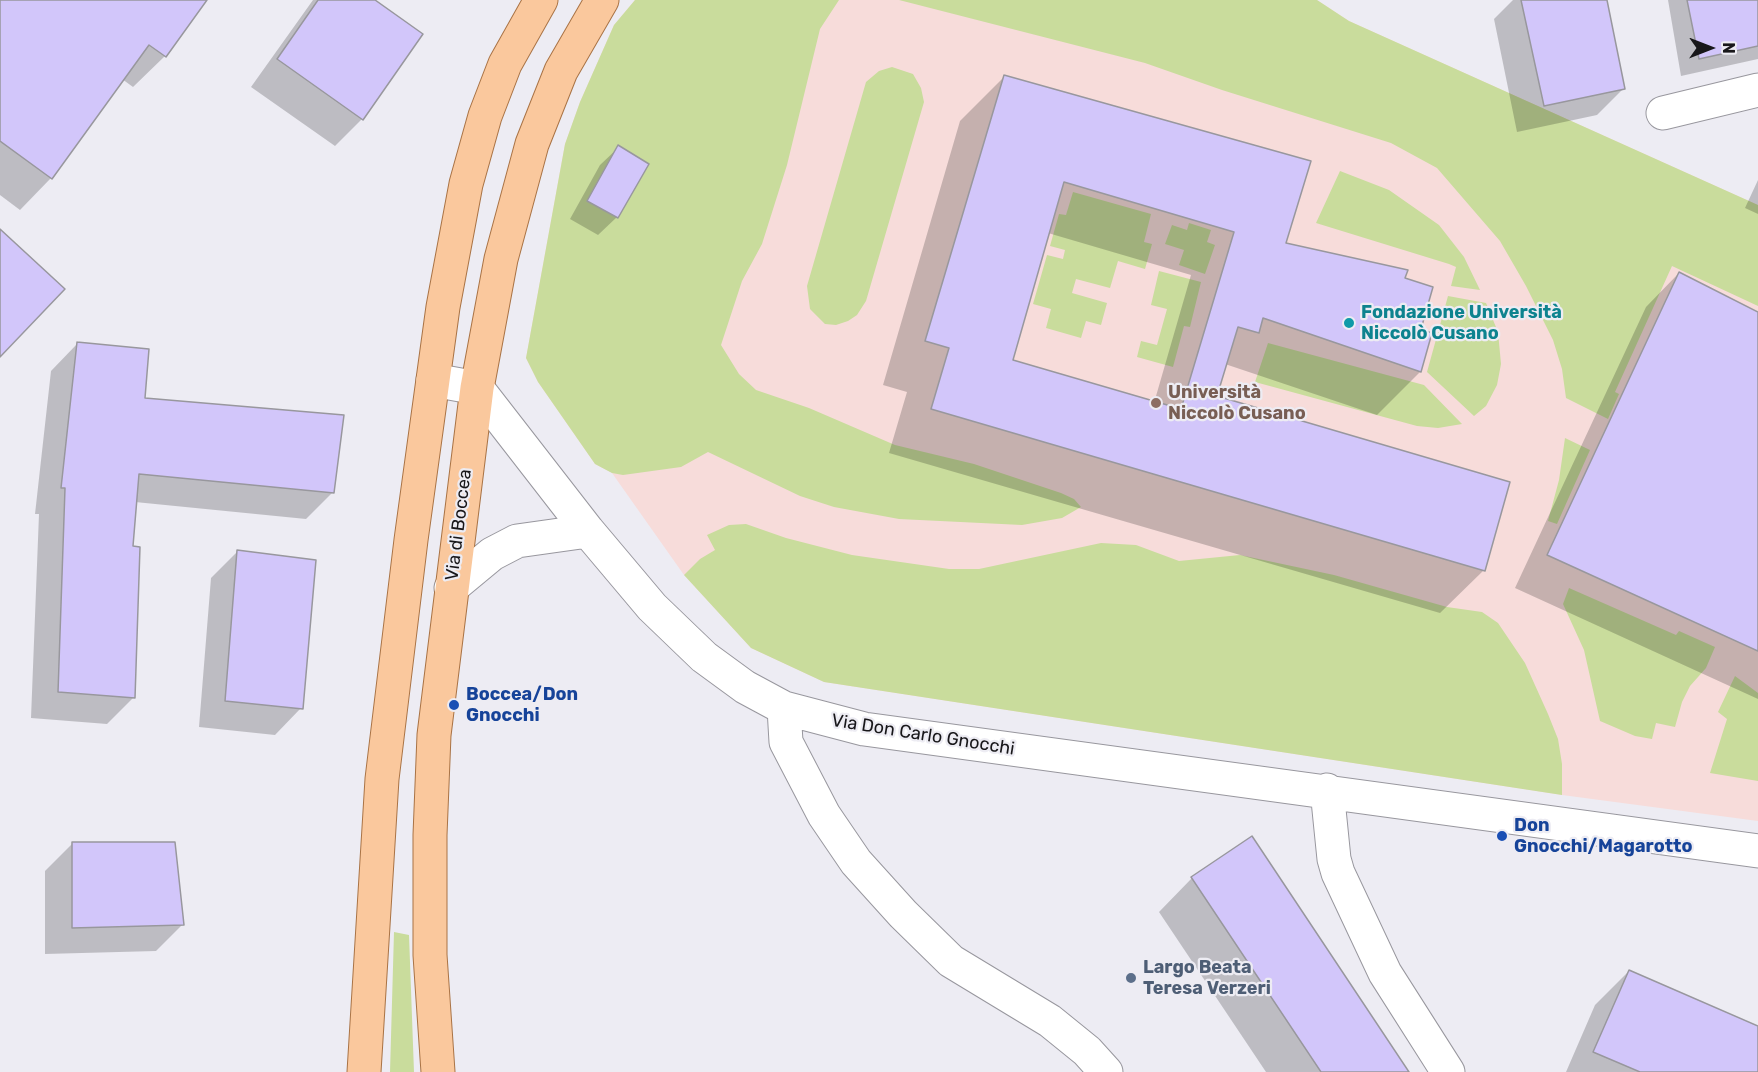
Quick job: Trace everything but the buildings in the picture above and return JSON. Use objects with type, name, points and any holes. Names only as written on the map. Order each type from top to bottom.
[{"type":"main road","points":[[364,1072],[382,779],[433,380],[457,230],[478,138],[506,64],[541,0]]},
{"type":"main road","name":"Via di Boccea","points":[[438,1072],[430,955],[430,835],[434,735],[477,388],[501,259],[532,144],[561,71],[602,0]]},
{"type":"street","points":[[1664,113],[1758,90]]},
{"type":"street","points":[[433,380],[477,388]]},
{"type":"street","name":"Via Don Carlo Gnocchi","points":[[477,388],[588,531],[652,607],[685,641],[746,687],[784,708],[864,729],[1327,790],[1582,828],[1758,851]]},
{"type":"street","points":[[451,588],[492,554],[517,541],[588,531]]},
{"type":"street","points":[[784,708],[786,742],[824,815],[856,862],[903,914],[951,961],[1050,1021],[1087,1051],[1106,1072]]},
{"type":"street","points":[[1327,790],[1334,859],[1343,885],[1385,973],[1448,1072]]},
{"type":"shaded area","name":"Università Niccolò Cusano","points":[[635,0],[1317,0],[1349,21],[1758,205],[1758,821],[1562,795],[824,682],[751,648],[684,575],[612,473],[595,464],[538,382],[526,358],[565,144],[580,102],[614,25]]},
{"type":"green space","points":[[635,0],[839,0],[820,29],[787,165],[762,244],[742,281],[721,345],[739,374],[756,390],[809,408],[895,445],[974,464],[1061,493],[1074,499],[1081,507],[1062,518],[1022,525],[899,519],[834,507],[800,496],[708,452],[681,467],[623,475],[612,473],[595,464],[538,382],[526,358],[565,144],[580,102],[614,25]]},
{"type":"green space","points":[[899,0],[1317,0],[1349,21],[1758,205],[1758,306],[1672,266],[1615,392],[1619,394],[1608,419],[1566,398],[1562,369],[1553,340],[1526,286],[1500,241],[1437,168],[1391,143],[1222,90],[1145,63]]},
{"type":"green space","points":[[892,67],[913,74],[921,88],[924,102],[866,301],[857,315],[848,321],[836,325],[825,324],[810,309],[807,286],[866,82],[879,71]]},
{"type":"green space","points":[[1340,171],[1389,190],[1439,225],[1464,257],[1480,290],[1451,286],[1456,267],[1449,264],[1316,223]]},
{"type":"green space","points":[[1073,192],[1151,214],[1144,242],[1152,244],[1145,269],[1118,261],[1110,288],[1076,279],[1072,293],[1107,303],[1101,325],[1086,321],[1081,338],[1046,328],[1051,309],[1033,304],[1047,255],[1063,259],[1065,250],[1050,246],[1059,214],[1066,215]]},
{"type":"green space","points":[[1189,223],[1211,230],[1207,242],[1215,245],[1205,274],[1179,265],[1184,250],[1165,244],[1172,225],[1187,230]]},
{"type":"green space","points":[[1159,271],[1201,282],[1190,327],[1184,326],[1173,367],[1137,357],[1141,341],[1157,345],[1167,309],[1151,305]]},
{"type":"green space","points":[[1448,296],[1486,303],[1498,332],[1501,364],[1497,385],[1486,406],[1474,416],[1427,372]]},
{"type":"green space","points":[[1268,343],[1424,385],[1462,424],[1438,428],[1417,426],[1255,382]]},
{"type":"green space","points":[[1565,438],[1590,450],[1557,524],[1548,521],[1559,480]]},
{"type":"green space","points":[[746,524],[786,538],[852,555],[949,569],[979,569],[1101,543],[1136,545],[1179,561],[1240,555],[1334,575],[1447,607],[1482,612],[1498,623],[1525,663],[1548,714],[1558,739],[1562,764],[1562,795],[824,682],[751,648],[684,575],[700,559],[715,550],[707,535],[729,525]]},
{"type":"green space","points":[[1569,588],[1676,635],[1679,631],[1715,647],[1706,668],[1690,686],[1682,702],[1675,727],[1656,723],[1652,739],[1635,736],[1600,721],[1584,650],[1563,604]]},
{"type":"green space","points":[[1735,676],[1758,693],[1758,781],[1710,773],[1727,719],[1718,712]]},
{"type":"green space","points":[[394,932],[409,935],[414,1072],[390,1072]]},
{"type":"place","name":"Fondazione Università Niccolò Cusano","points":[[1349,323]]},
{"type":"place","name":"Università Niccolò Cusano","points":[[1156,403]]},
{"type":"place","name":"Boccea/Don Gnocchi","points":[[454,705]]},
{"type":"place","name":"Don Gnocchi/Magarotto","points":[[1502,836]]},
{"type":"place","name":"Largo Beata Teresa Verzeri","points":[[1131,978]]}]
